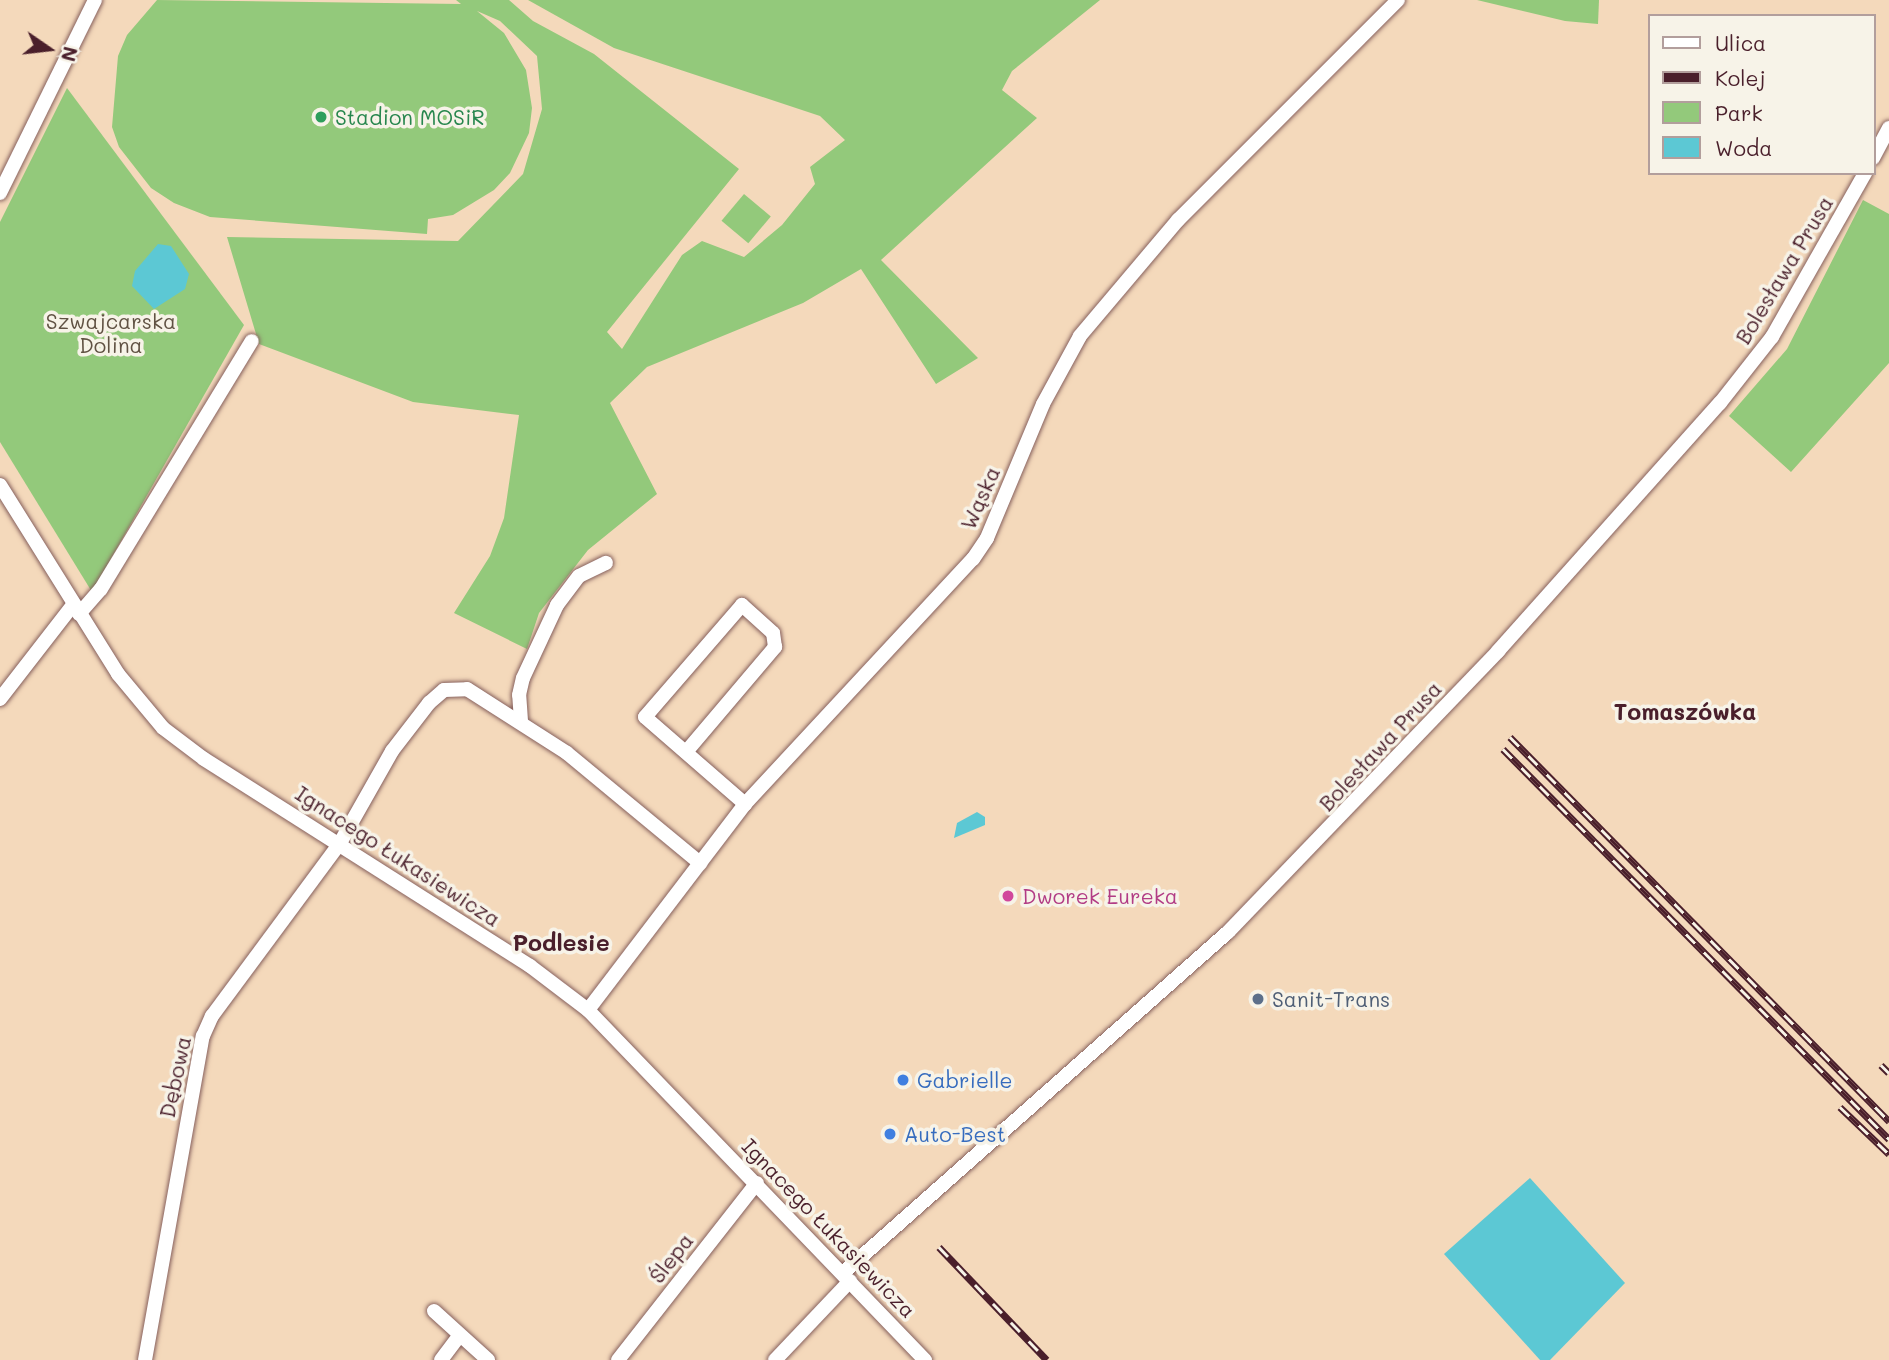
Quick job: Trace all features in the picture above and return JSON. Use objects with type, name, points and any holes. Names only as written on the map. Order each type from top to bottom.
[{"type":"street","points":[[0,193],[95,0]]},
{"type":"street","name":"Wąska","points":[[588,1010],[745,804],[929,601],[973,559],[987,538],[1043,404],[1080,336],[1178,220],[1398,0]]},
{"type":"street","points":[[1875,154],[1889,128]]},
{"type":"street","name":"Bolesława Prusa","points":[[775,1360],[846,1277],[1228,932],[1498,651],[1772,337],[1864,175]]},
{"type":"street","points":[[0,699],[76,610],[101,589],[252,341]]},
{"type":"street","name":"Ignacego Łukasiewicza","points":[[0,485],[118,674],[163,728],[204,759],[530,966],[588,1010],[757,1182],[925,1360]]},
{"type":"street","points":[[521,721],[519,695],[523,678],[557,605],[579,576],[606,563]]},
{"type":"street","points":[[685,752],[775,647],[773,633],[742,605],[645,717],[685,752],[745,804]]},
{"type":"street","name":"Dębowa","points":[[145,1360],[203,1036],[226,997],[340,843],[392,751],[444,690],[467,689],[521,721],[700,863]]},
{"type":"street","name":"Ślepa","points":[[618,1360],[757,1182]]},
{"type":"street","points":[[434,1311],[488,1360]]},
{"type":"street","points":[[441,1360],[460,1335]]},
{"type":"green space","points":[[157,0],[461,4],[456,0],[509,0],[533,21],[594,54],[739,169],[607,332],[622,349],[682,255],[702,241],[744,257],[782,225],[815,184],[810,167],[845,140],[820,116],[614,48],[528,0],[1100,0],[1012,71],[1002,90],[1037,118],[881,260],[978,358],[936,384],[861,269],[803,303],[647,367],[610,403],[657,494],[588,550],[539,613],[527,649],[454,613],[490,556],[504,518],[519,415],[413,402],[259,344],[227,237],[458,241],[523,174],[542,109],[537,56],[500,21],[477,11],[504,33],[526,70],[532,108],[529,133],[510,173],[494,190],[453,215],[428,219],[427,234],[210,217],[174,203],[151,188],[119,147],[112,127],[118,56],[127,35]]},
{"type":"green space","points":[[1477,0],[1599,0],[1598,24],[1565,21]]},
{"type":"green space","name":"Szwajcarska Dolina","points":[[67,88],[244,325],[92,592],[0,442],[0,222]]},
{"type":"green space","points":[[744,194],[771,216],[748,243],[722,221]]},
{"type":"green space","points":[[1863,200],[1889,214],[1889,363],[1791,472],[1729,416],[1787,349]]},
{"type":"water","points":[[158,244],[171,246],[189,274],[185,289],[154,309],[132,286],[135,271]]},
{"type":"water","points":[[977,812],[985,817],[985,825],[954,838],[957,823]]},
{"type":"water","points":[[1530,1178],[1625,1283],[1550,1360],[1540,1360],[1444,1254]]},
{"type":"railway","points":[[1510,737],[1889,1121]]},
{"type":"railway","points":[[1503,749],[1889,1139]]},
{"type":"railway","points":[[1881,1065],[1889,1073]]},
{"type":"railway","points":[[1840,1107],[1889,1154]]},
{"type":"railway","points":[[939,1247],[1047,1360]]},
{"type":"place","name":"Stadion MOSiR","points":[[321,117]]},
{"type":"place","name":"Dworek Eureka","points":[[1008,896]]},
{"type":"place","name":"Sanit-Trans","points":[[1258,999]]},
{"type":"place","name":"Gabrielle","points":[[903,1080]]},
{"type":"place","name":"Auto-Best","points":[[890,1134]]},
{"type":"district","name":"Tomaszówka","points":[[1685,711]]},
{"type":"district","name":"Podlesie","points":[[561,942]]}]
